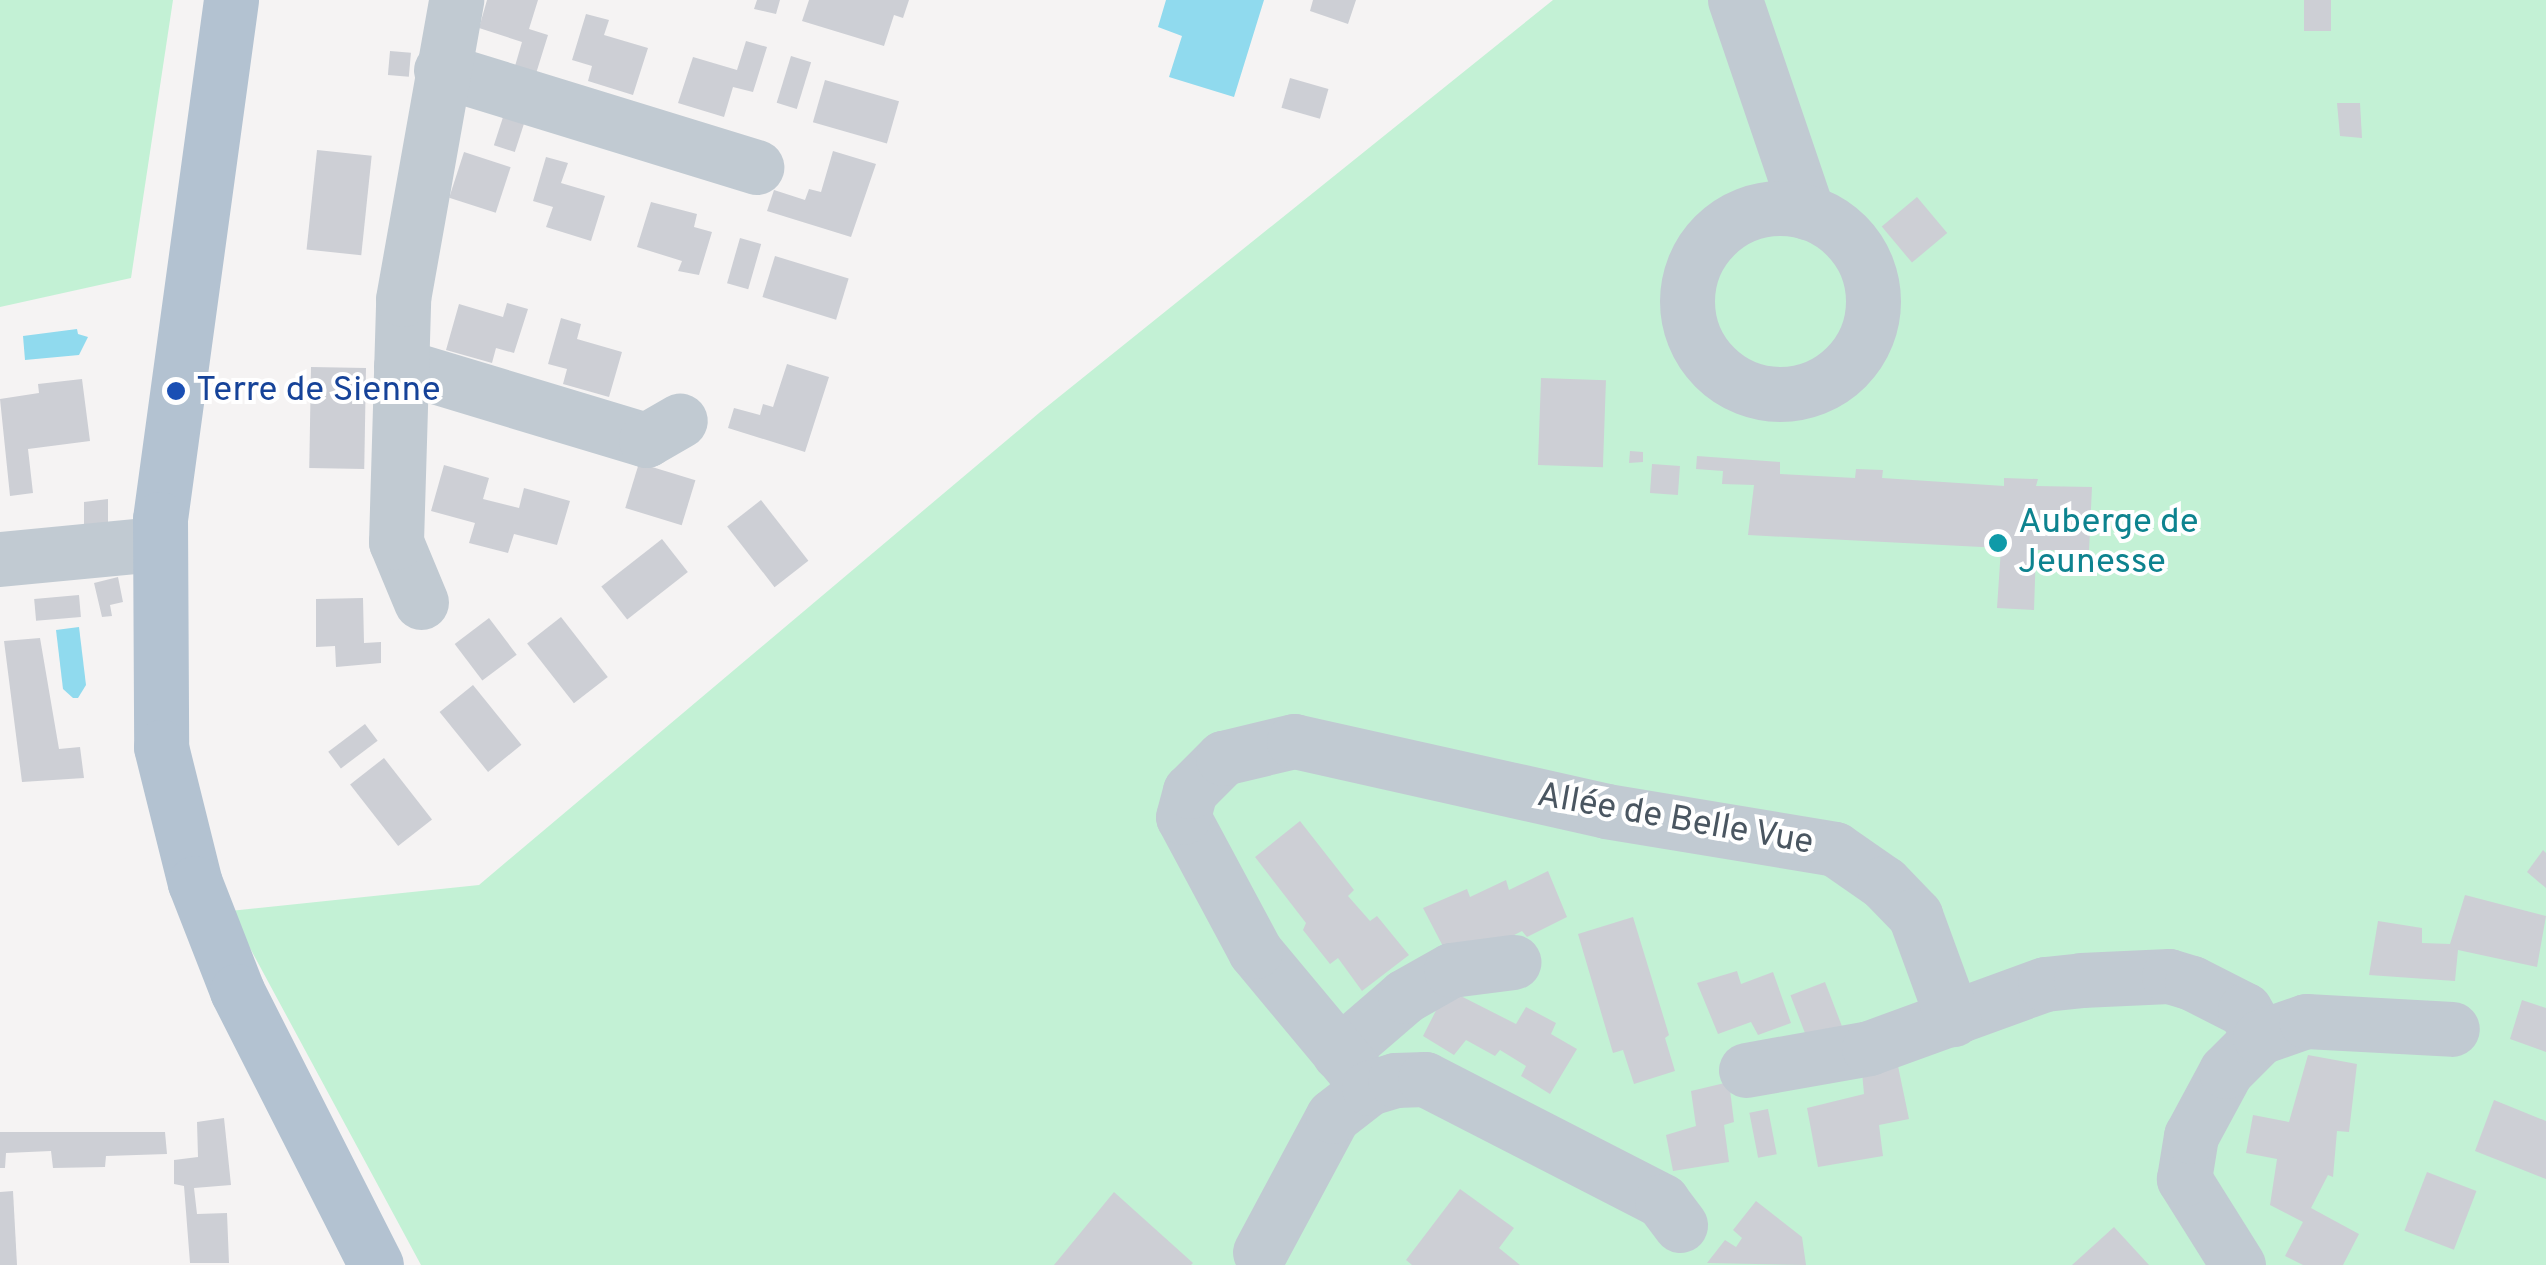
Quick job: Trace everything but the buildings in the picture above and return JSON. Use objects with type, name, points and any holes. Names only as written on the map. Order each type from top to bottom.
[{"type":"main road","points":[[231,0],[158,544],[161,747],[195,883],[237,991],[376,1265]]},
{"type":"street","points":[[421,602],[396,542],[403,299],[456,0]]},
{"type":"street","points":[[1735,0],[1806,212]]},
{"type":"street","points":[[441,70],[756,166]]},
{"type":"street","points":[[401,366],[646,440],[680,420]]},
{"type":"street","points":[[0,559],[158,544]]},
{"type":"street","name":"Allée de Belle Vue","points":[[1354,1070],[1255,950],[1182,817],[1190,791],[1222,758],[1294,741],[1606,811],[1835,849],[1884,883],[1915,915],[1954,1020]]},
{"type":"street","points":[[1260,1252],[1354,1070],[1405,996],[1451,970],[1512,962]]},
{"type":"street","points":[[1746,1070],[1869,1048],[2045,984],[2169,976],[2244,1010],[2260,1037]]},
{"type":"street","points":[[2238,1265],[2184,1179],[2191,1136],[2226,1071],[2260,1037],[2306,1022],[2452,1029]]},
{"type":"street","points":[[1354,1070],[1395,1080],[1425,1079],[1662,1201],[1680,1226]]},
{"type":"green space","points":[[0,0],[173,0],[131,278],[0,307]]},
{"type":"green space","points":[[1553,0],[2546,0],[2546,1265],[421,1265],[230,911],[479,885],[1039,413]]},
{"type":"water","points":[[1166,0],[1264,0],[1234,97],[1169,77],[1182,36],[1158,27]]},
{"type":"water","points":[[77,329],[78,334],[88,337],[79,355],[25,360],[23,336]]},
{"type":"water","points":[[79,627],[86,685],[78,698],[73,698],[63,689],[56,630]]},
{"type":"place","name":"Terre de Sienne","points":[[176,391]]},
{"type":"place","name":"Auberge de Jeunesse","points":[[1998,543]]}]
